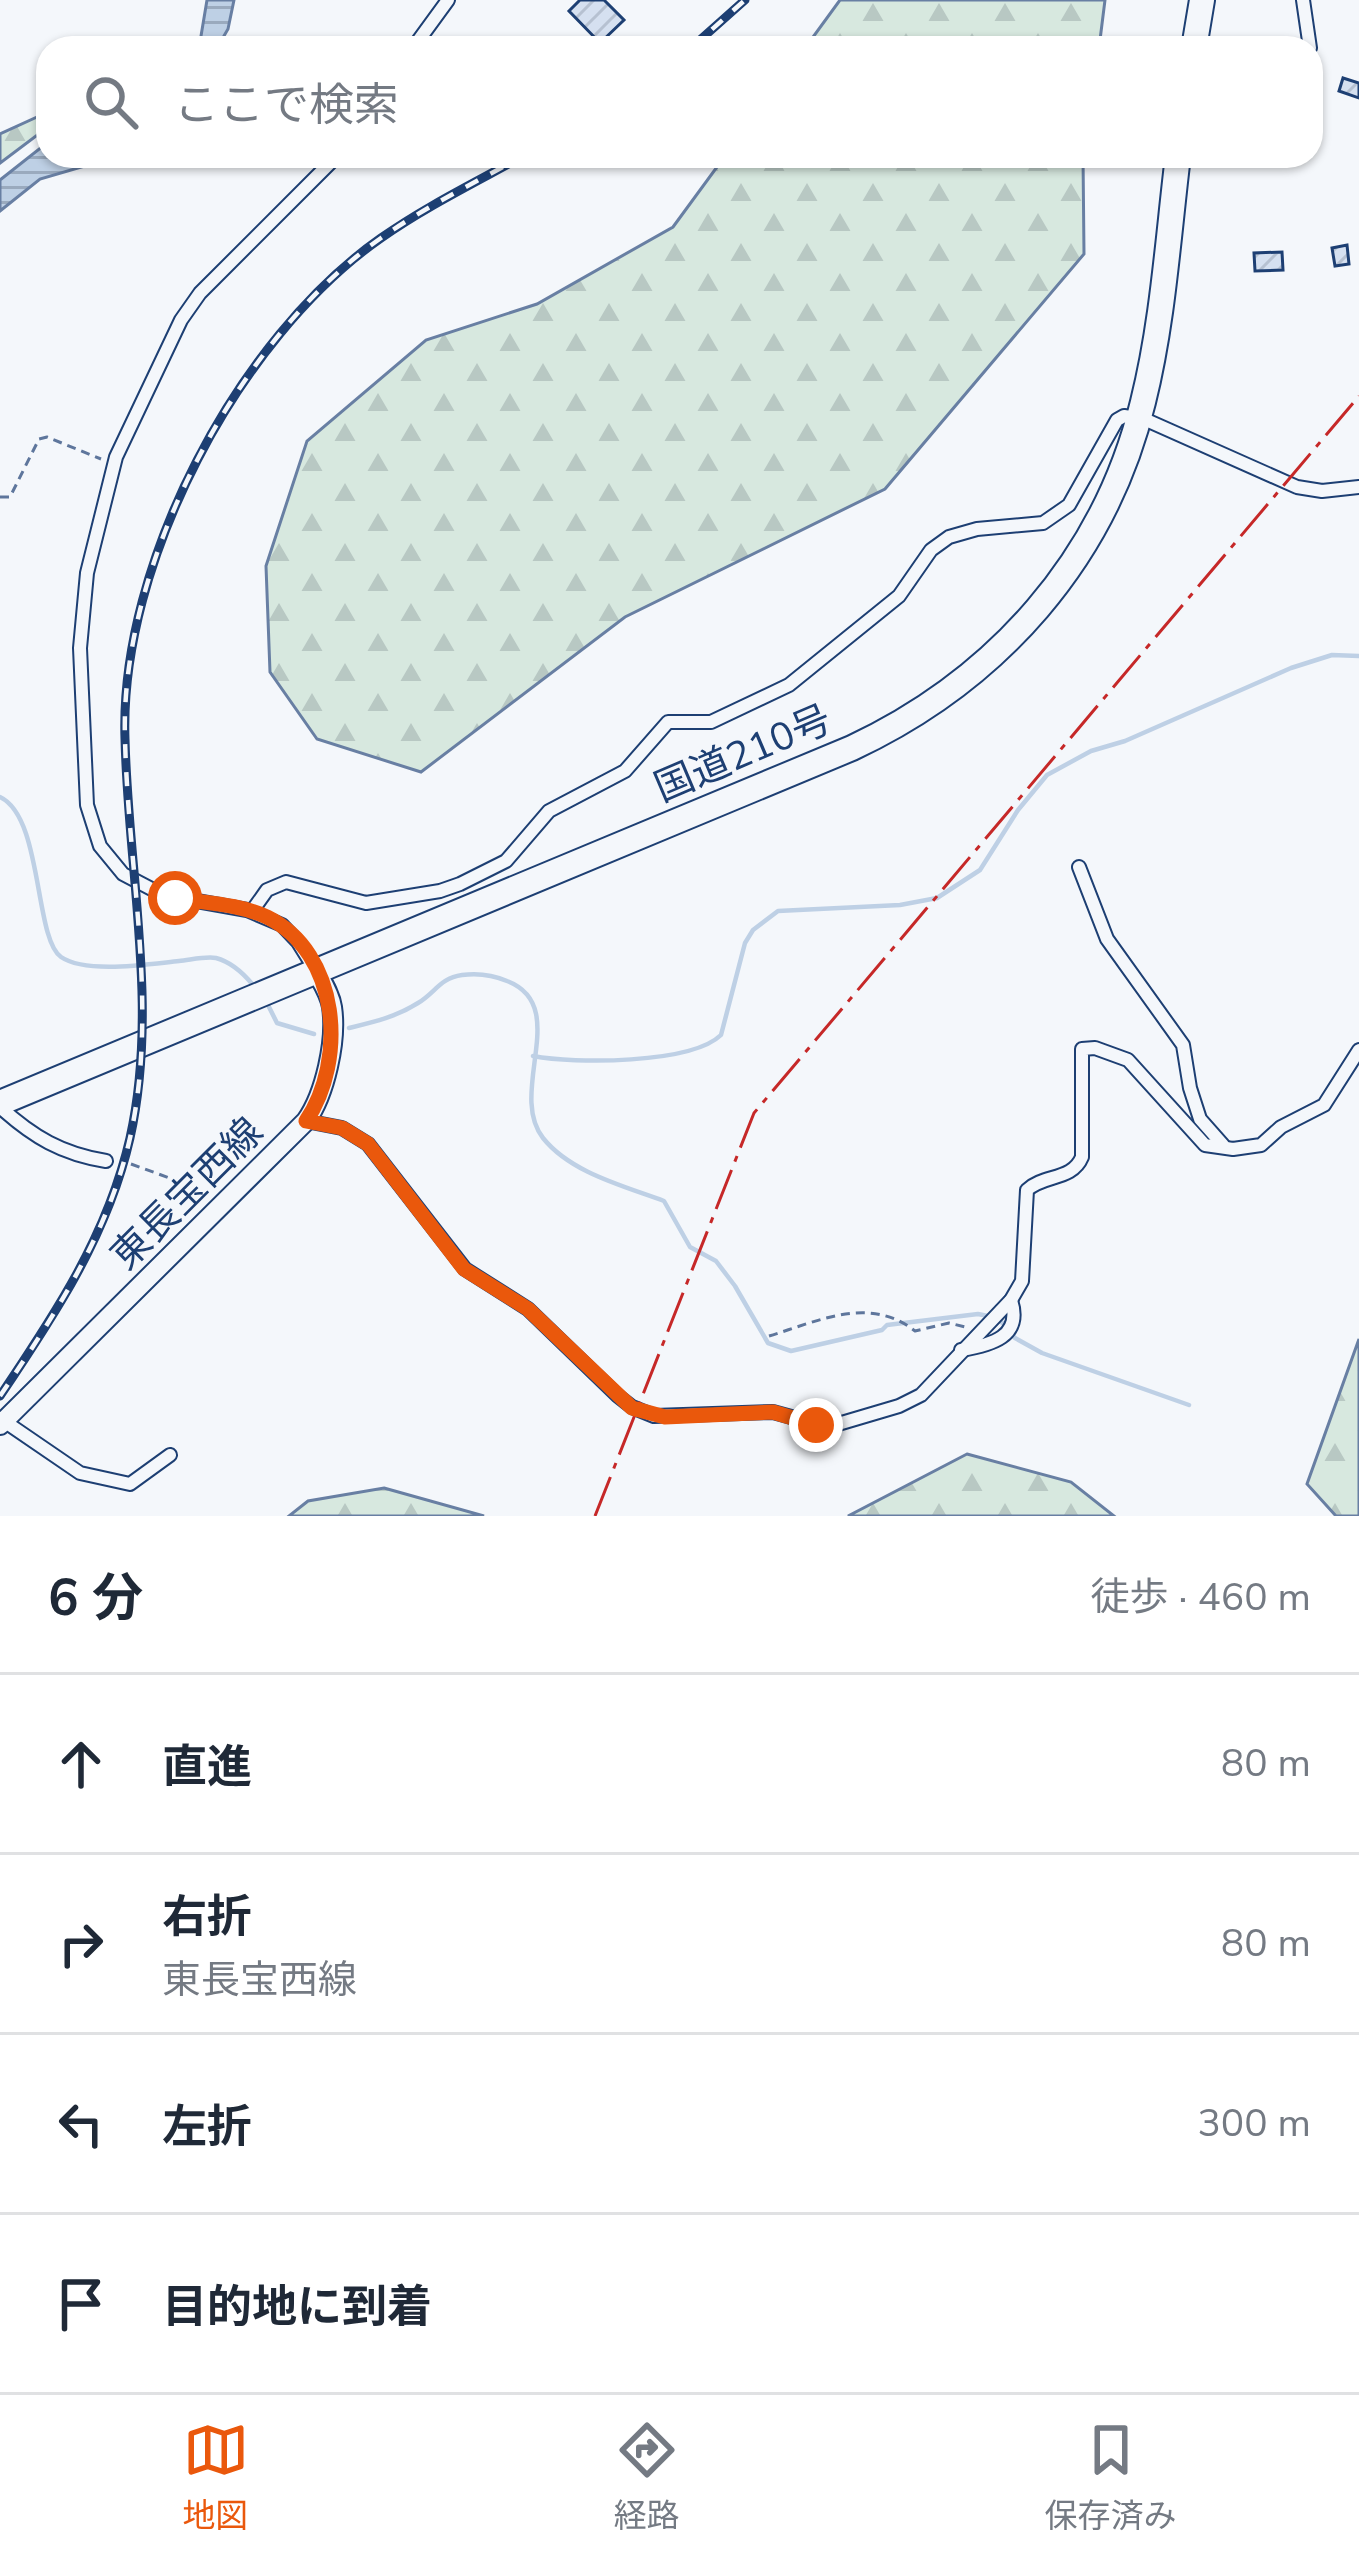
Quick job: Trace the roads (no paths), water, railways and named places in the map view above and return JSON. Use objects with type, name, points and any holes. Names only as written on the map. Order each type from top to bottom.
[{"type":"highway","points":[[1196,36],[1202,0]]},
{"type":"highway","name":"国道210号","points":[[0,1105],[839,754],[932,704],[1002,647],[1063,578],[1105,507],[1139,417],[1154,346],[1176,168]]},
{"type":"main road","name":"東長宝西線","points":[[2,1423],[306,1121],[324,1088],[332,1017],[331,1001],[316,970]]},
{"type":"street","points":[[422,36],[448,0]]},
{"type":"street","points":[[1303,0],[1309,36]]},
{"type":"street","points":[[316,970],[288,931],[252,911],[175,898],[130,879],[100,846],[90,823],[82,732],[82,618],[87,574],[114,464],[186,311],[325,168]]},
{"type":"street","points":[[252,911],[267,890],[286,882],[366,902],[449,889],[496,867],[514,854],[549,811],[625,771],[668,722],[711,722],[789,685],[899,596],[931,550],[949,537],[977,529],[1026,526],[1058,515],[1069,505],[1117,420],[1124,416],[1139,417],[1297,487],[1322,491],[1359,487]]},
{"type":"street","points":[[1078,866],[1107,939],[1183,1045],[1200,1119],[1223,1145]]},
{"type":"street","points":[[306,1121],[342,1128],[368,1144],[464,1269],[528,1309],[643,1414],[773,1412],[816,1425],[838,1426],[921,1395],[1011,1300],[1025,1264],[1028,1190],[1036,1182],[1078,1167],[1082,1157],[1082,1049],[1095,1048],[1128,1060],[1205,1145],[1233,1149],[1261,1144],[1281,1126],[1324,1106],[1359,1050]]},
{"type":"street","points":[[0,1105],[22,1129],[65,1153],[106,1161]]},
{"type":"street","points":[[960,1351],[999,1342],[1016,1315],[1011,1300]]},
{"type":"street","points":[[2,1423],[80,1474],[130,1484],[170,1455]]},
{"type":"water","points":[[207,0],[234,0],[224,36],[201,36]]},
{"type":"water","points":[[36,152],[36,168],[78,168],[40,179],[0,211],[0,180]]},
{"type":"waterway","points":[[533,1056],[631,1059],[706,1045],[721,1035],[745,943],[753,930],[778,911],[900,905],[937,898],[980,870],[1047,775],[1091,751],[1125,741],[1291,668],[1332,655],[1359,656]]},
{"type":"waterway","points":[[0,797],[14,809],[24,828],[46,927],[61,957],[101,967],[216,958],[253,985]]},
{"type":"waterway","points":[[349,1028],[401,1012],[448,979],[462,975],[496,977],[526,993],[535,1010],[537,1030],[531,1098],[543,1138],[583,1169],[664,1201],[690,1247],[716,1261],[735,1286],[768,1343],[791,1351],[887,1325],[978,1314],[993,1317],[1015,1338],[1042,1353],[1189,1405]]},
{"type":"waterway","points":[[267,1003],[277,1023],[314,1034]]},
{"type":"railway","points":[[704,36],[745,0]]},
{"type":"railway","points":[[0,1396],[59,1305],[93,1241],[130,1138],[138,1089],[142,989],[127,789],[128,671],[142,601],[166,530],[197,460],[236,394],[280,334],[329,281],[381,238],[501,168]]}]
